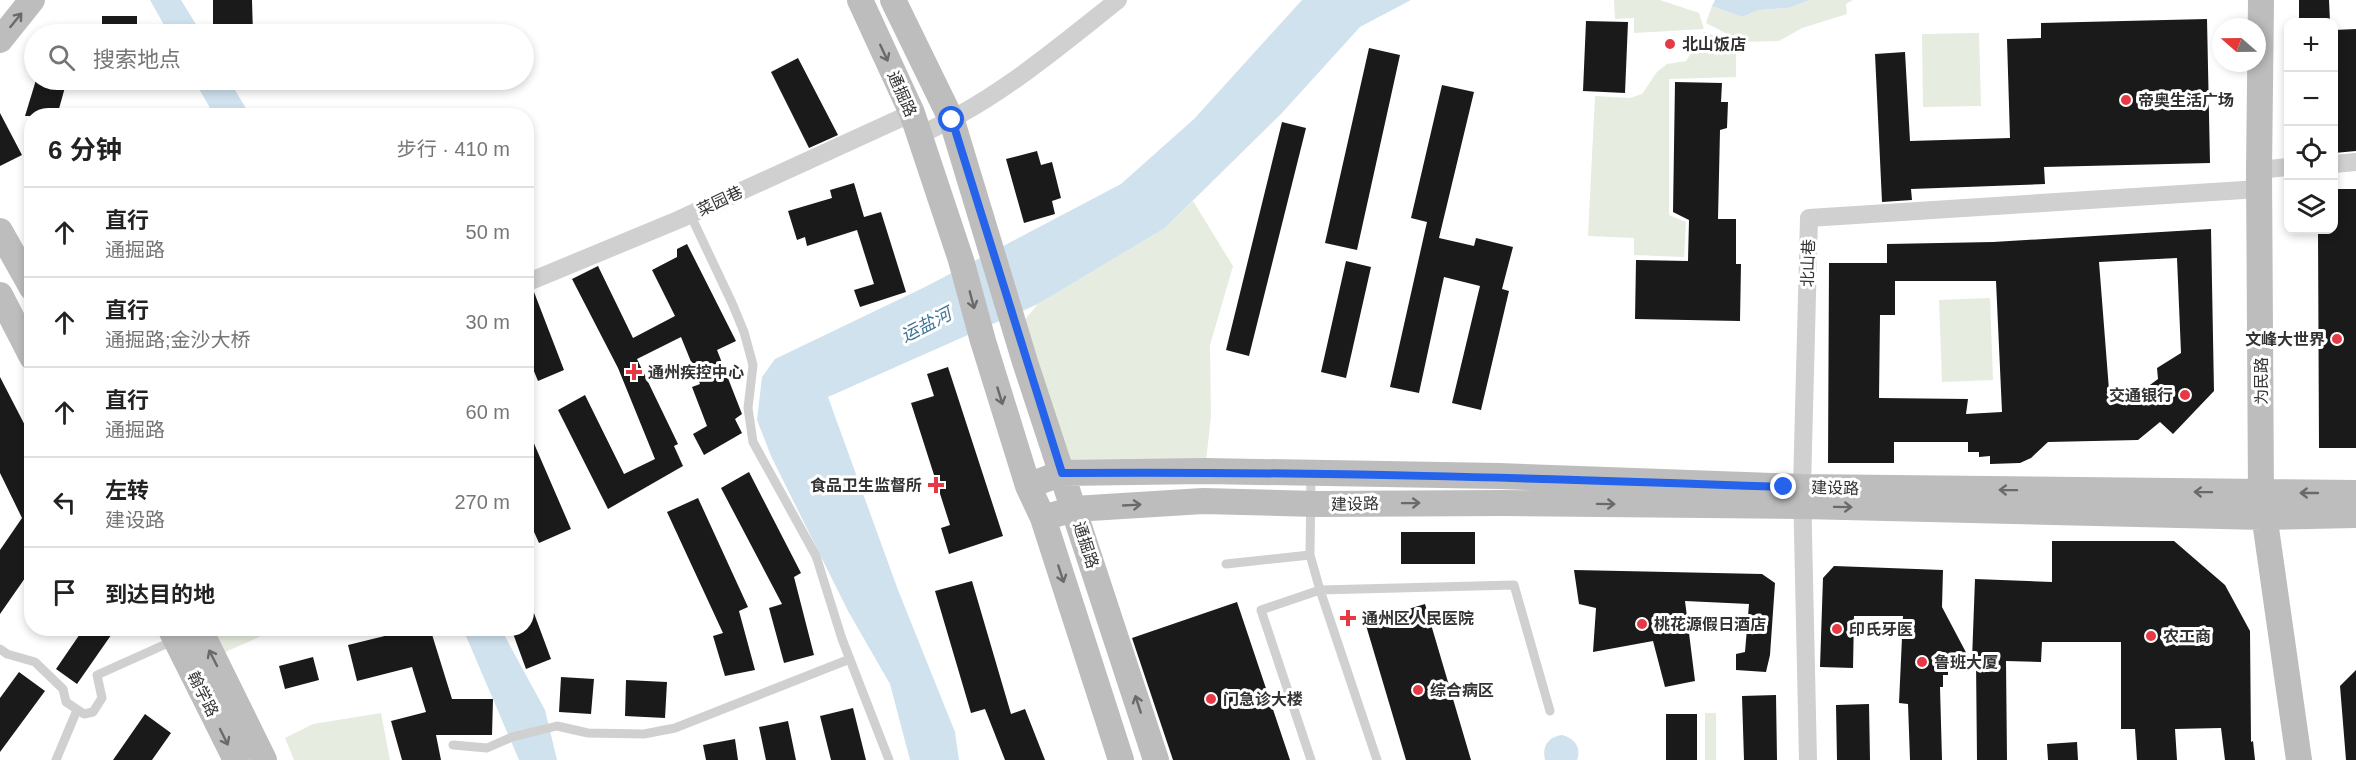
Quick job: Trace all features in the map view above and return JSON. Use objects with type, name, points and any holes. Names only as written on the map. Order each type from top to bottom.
[{"type":"street","points":[[0,39],[32,0]]},
{"type":"street","name":"通掘路","points":[[860,0],[915,124],[961,260],[1028,486],[1043,518],[1120,760]]},
{"type":"street","name":"通掘路","points":[[893,0],[952,120],[1026,362],[1156,760]]},
{"type":"street","name":"菜园巷","points":[[534,280],[915,124],[952,120],[1039,63],[1118,0]]},
{"type":"street","name":"为民路","points":[[2261,0],[2259,179],[2262,505],[2299,760]]},
{"type":"street","points":[[2338,164],[2356,162]]},
{"type":"street","points":[[2259,179],[2284,169]]},
{"type":"street","name":"北山巷","points":[[1808,760],[1802,497],[1809,218],[2259,179]]},
{"type":"street","points":[[0,231],[24,274]]},
{"type":"street","points":[[0,295],[24,342]]},
{"type":"street","name":"建设路","points":[[1028,486],[1062,473],[1205,471],[1508,477],[1802,497]]},
{"type":"street","name":"建设路","points":[[2262,505],[2356,493]]},
{"type":"street","name":"建设路","points":[[1043,518],[1074,509],[1203,501],[1317,504],[1503,503],[1802,497],[2262,505],[2356,515]]},
{"type":"street","name":"翰学路","points":[[174,636],[236,760]]},
{"type":"street","name":"翰学路","points":[[203,636],[264,760]]},
{"type":"lane","points":[[690,214],[732,303],[753,365],[748,408],[753,442],[816,556],[850,658],[890,760]]},
{"type":"lane","points":[[1311,473],[1310,555],[1377,760]]},
{"type":"lane","points":[[1226,564],[1310,555]]},
{"type":"lane","points":[[1311,760],[1261,610],[1320,590],[1514,585],[1550,711]]},
{"type":"lane","points":[[0,649],[7,654],[35,662],[63,689],[66,702],[84,714],[93,711],[102,698],[97,675],[169,636]]},
{"type":"lane","points":[[453,745],[487,748],[512,738],[557,726],[599,733],[644,734],[675,728],[850,658]]},
{"type":"lane","points":[[56,760],[77,710]]},
{"type":"shaded area","points":[[1614,0],[1660,0],[1699,13],[1704,29],[1634,33],[1634,18],[1615,19]]},
{"type":"shaded area","points":[[1810,0],[1853,0],[1846,4],[1847,14],[1802,28],[1779,41],[1743,42],[1706,23],[1712,6],[1742,17],[1759,10],[1788,8]]},
{"type":"shaded area","points":[[1704,32],[1730,41],[1736,49],[1736,77],[1669,79],[1669,215],[1686,222],[1684,257],[1634,255],[1634,238],[1588,236],[1595,96],[1630,98],[1642,94],[1657,72],[1667,64],[1686,61]]},
{"type":"shaded area","points":[[1979,33],[1981,106],[1923,107],[1922,34]]},
{"type":"shaded area","points":[[1193,201],[1233,266],[1210,345],[1211,416],[1205,471],[1062,473],[1017,329],[1038,304],[1165,228]]},
{"type":"shaded area","points":[[1990,298],[1993,380],[1942,382],[1939,300]]},
{"type":"shaded area","points":[[215,636],[261,636],[223,653]]},
{"type":"shaded area","points":[[381,713],[390,760],[294,760],[285,738],[313,724]]},
{"type":"shaded area","points":[[1705,713],[1716,713],[1716,760],[1705,760]]},
{"type":"water","points":[[150,0],[181,0],[196,24],[163,24]]},
{"type":"water","name":"运盐河","points":[[1302,0],[1411,0],[1360,27],[1281,114],[1165,228],[1038,304],[828,397],[898,590],[955,732],[959,760],[910,760],[890,684],[848,611],[771,456],[757,420],[762,377],[775,359],[925,287],[1121,184],[1194,119]]},
{"type":"water","points":[[1715,0],[1810,0],[1788,8],[1759,10],[1742,17],[1712,6]]},
{"type":"water","points":[[200,90],[235,90],[246,108],[210,108]]},
{"type":"water","points":[[466,636],[505,636],[545,710],[557,760],[519,760]]},
{"type":"water","points":[[1562,735],[1570,738],[1578,747],[1577,760],[1545,760],[1544,750],[1547,743]]},
{"type":"building","points":[[213,0],[252,0],[253,24],[213,24]]},
{"type":"building","points":[[2299,0],[2329,0],[2330,18],[2299,18]]},
{"type":"building","points":[[102,16],[137,16],[137,24],[102,24]]},
{"type":"building","name":"帝奥生活广场","points":[[2207,19],[2210,163],[2044,167],[2045,184],[1911,189],[1912,200],[1882,202],[1875,54],[1905,52],[1910,141],[2010,138],[2007,39],[2041,38],[2041,23]]},
{"type":"building","points":[[1586,21],[1628,22],[1625,93],[1583,91]]},
{"type":"building","points":[[2356,29],[2356,151],[2338,153],[2338,72],[2338,30]]},
{"type":"building","points":[[1369,48],[1400,55],[1357,250],[1325,243]]},
{"type":"building","points":[[798,58],[838,135],[809,148],[771,72]]},
{"type":"building","points":[[1675,82],[1722,83],[1721,102],[1728,102],[1727,128],[1720,130],[1718,219],[1736,219],[1736,264],[1741,264],[1740,321],[1635,319],[1636,260],[1688,261],[1689,220],[1673,212]]},
{"type":"building","points":[[1442,85],[1474,92],[1439,238],[1474,246],[1476,238],[1513,247],[1502,289],[1509,291],[1481,410],[1452,403],[1480,286],[1444,277],[1419,393],[1390,387],[1427,222],[1411,218]]},
{"type":"building","points":[[33,90],[64,90],[59,108],[27,108]]},
{"type":"building","points":[[0,113],[22,155],[0,166]]},
{"type":"building","points":[[1282,122],[1306,128],[1249,356],[1226,350]]},
{"type":"building","points":[[1037,151],[1041,165],[1052,162],[1061,198],[1052,201],[1055,214],[1024,223],[1006,159]]},
{"type":"building","points":[[854,183],[864,217],[881,212],[906,292],[860,307],[854,290],[874,284],[857,230],[807,246],[805,237],[797,240],[788,211],[832,198],[830,190]]},
{"type":"building","name":"文峰大世界","points":[[2338,189],[2356,189],[2356,448],[2319,448],[2318,234],[2338,234]]},
{"type":"building","points":[[2211,229],[2214,391],[2173,434],[2160,422],[2138,440],[2048,442],[2031,458],[2020,463],[1990,464],[1990,456],[1979,457],[1979,452],[1968,452],[1968,442],[1894,442],[1894,463],[1828,463],[1829,263],[1887,263],[1887,244],[1993,242]],"holes":[[[2177,258],[2181,353],[2157,368],[2158,379],[2135,396],[2126,389],[2109,390],[2099,262]],[[1895,281],[1996,281],[2002,412],[1966,414],[1968,399],[1879,398],[1880,315],[1895,315]]]},
{"type":"building","points":[[687,244],[736,341],[717,350],[742,414],[735,419],[742,433],[704,455],[693,434],[707,426],[692,387],[700,384],[681,337],[637,359],[678,444],[674,446],[683,466],[608,509],[558,410],[585,395],[624,474],[655,459],[618,368],[572,279],[598,266],[633,338],[675,316],[652,270],[677,257],[677,249]]},
{"type":"building","points":[[1346,261],[1371,267],[1346,378],[1321,372]]},
{"type":"building","points":[[534,292],[564,370],[538,381],[534,371]]},
{"type":"building","points":[[948,367],[1003,536],[949,554],[941,528],[950,525],[911,403],[934,396],[927,374]]},
{"type":"building","points":[[0,377],[24,424],[24,580],[0,614],[0,550],[22,518],[0,473]]},
{"type":"building","points":[[534,443],[571,529],[539,543],[534,532]]},
{"type":"building","points":[[749,472],[801,573],[794,577],[814,655],[784,663],[769,608],[782,604],[721,488]]},
{"type":"building","points":[[698,498],[748,607],[739,611],[755,670],[725,676],[713,636],[723,633],[667,512]]},
{"type":"building","points":[[1401,532],[1475,532],[1475,564],[1401,564]]},
{"type":"building","name":"农工商","points":[[2052,541],[2174,541],[2225,585],[2250,631],[2251,742],[2253,741],[2255,760],[2225,760],[2221,728],[2175,729],[2177,760],[2137,760],[2135,729],[2121,729],[2121,642],[2042,642],[2041,662],[2006,661],[2007,760],[1977,760],[1976,660],[1972,660],[1975,579],[2052,582]]},
{"type":"building","points":[[1834,566],[1943,570],[1942,607],[1970,660],[1948,659],[1948,675],[1943,675],[1943,687],[1940,687],[1942,760],[1910,760],[1908,704],[1899,703],[1903,616],[1854,616],[1853,668],[1820,667],[1823,578]]},
{"type":"building","name":"桃花源假日酒店","points":[[1574,570],[1762,574],[1775,583],[1770,655],[1766,672],[1736,670],[1736,654],[1745,652],[1749,604],[1685,601],[1695,681],[1665,687],[1653,641],[1593,652],[1596,608],[1579,604]]},
{"type":"building","points":[[972,581],[1011,714],[1025,709],[1045,760],[1005,760],[985,709],[971,713],[935,591]]},
{"type":"building","name":"门急诊大楼","points":[[1237,602],[1290,760],[1173,760],[1132,638]]},
{"type":"building","name":"综合病区","points":[[1425,604],[1471,760],[1406,760],[1365,622]]},
{"type":"building","points":[[534,613],[551,659],[526,669],[514,636],[534,636]]},
{"type":"building","points":[[79,636],[110,636],[77,684],[56,669]]},
{"type":"building","points":[[385,636],[432,636],[452,699],[493,699],[492,735],[436,735],[441,760],[402,760],[391,721],[426,712],[412,667],[357,681],[348,645]]},
{"type":"building","points":[[313,657],[319,680],[285,689],[279,666]]},
{"type":"building","points":[[2356,670],[2356,760],[2346,760],[2340,686]]},
{"type":"building","points":[[19,672],[45,691],[0,752],[0,698]]},
{"type":"building","points":[[561,677],[594,679],[591,714],[559,712]]},
{"type":"building","points":[[626,680],[667,682],[665,718],[625,716]]},
{"type":"building","points":[[1776,695],[1777,760],[1744,760],[1742,696]]},
{"type":"building","points":[[1869,704],[1870,760],[1837,760],[1836,705]]},
{"type":"building","points":[[853,708],[866,760],[831,760],[820,716]]},
{"type":"building","points":[[145,714],[171,733],[152,760],[113,760]]},
{"type":"building","points":[[1666,714],[1697,714],[1697,760],[1666,760]]},
{"type":"building","points":[[788,721],[796,760],[766,760],[759,727]]},
{"type":"building","points":[[735,739],[738,760],[706,760],[703,745]]},
{"type":"building","points":[[2077,742],[2078,760],[2048,760],[2047,744]]},
{"type":"place","name":"北山饭店","points":[[1670,44]]},
{"type":"place","name":"帝奥生活广场","points":[[2126,100]]},
{"type":"place","name":"文峰大世界","points":[[2337,339]]},
{"type":"place","name":"通州疾控中心","points":[[634,372]]},
{"type":"place","name":"交通银行","points":[[2185,395]]},
{"type":"place","name":"食品卫生监督所","points":[[936,485]]},
{"type":"place","name":"通州区人民医院","points":[[1348,618]]},
{"type":"place","name":"桃花源假日酒店","points":[[1642,624]]},
{"type":"place","name":"印氏牙医","points":[[1837,629]]},
{"type":"place","name":"农工商","points":[[2151,636]]},
{"type":"place","name":"鲁班大厦","points":[[1922,662]]},
{"type":"place","name":"综合病区","points":[[1418,690]]},
{"type":"place","name":"门急诊大楼","points":[[1211,699]]},
{"type":"route","points":[[952,120],[1062,473],[1205,471],[1499,476],[1784,487]]}]
